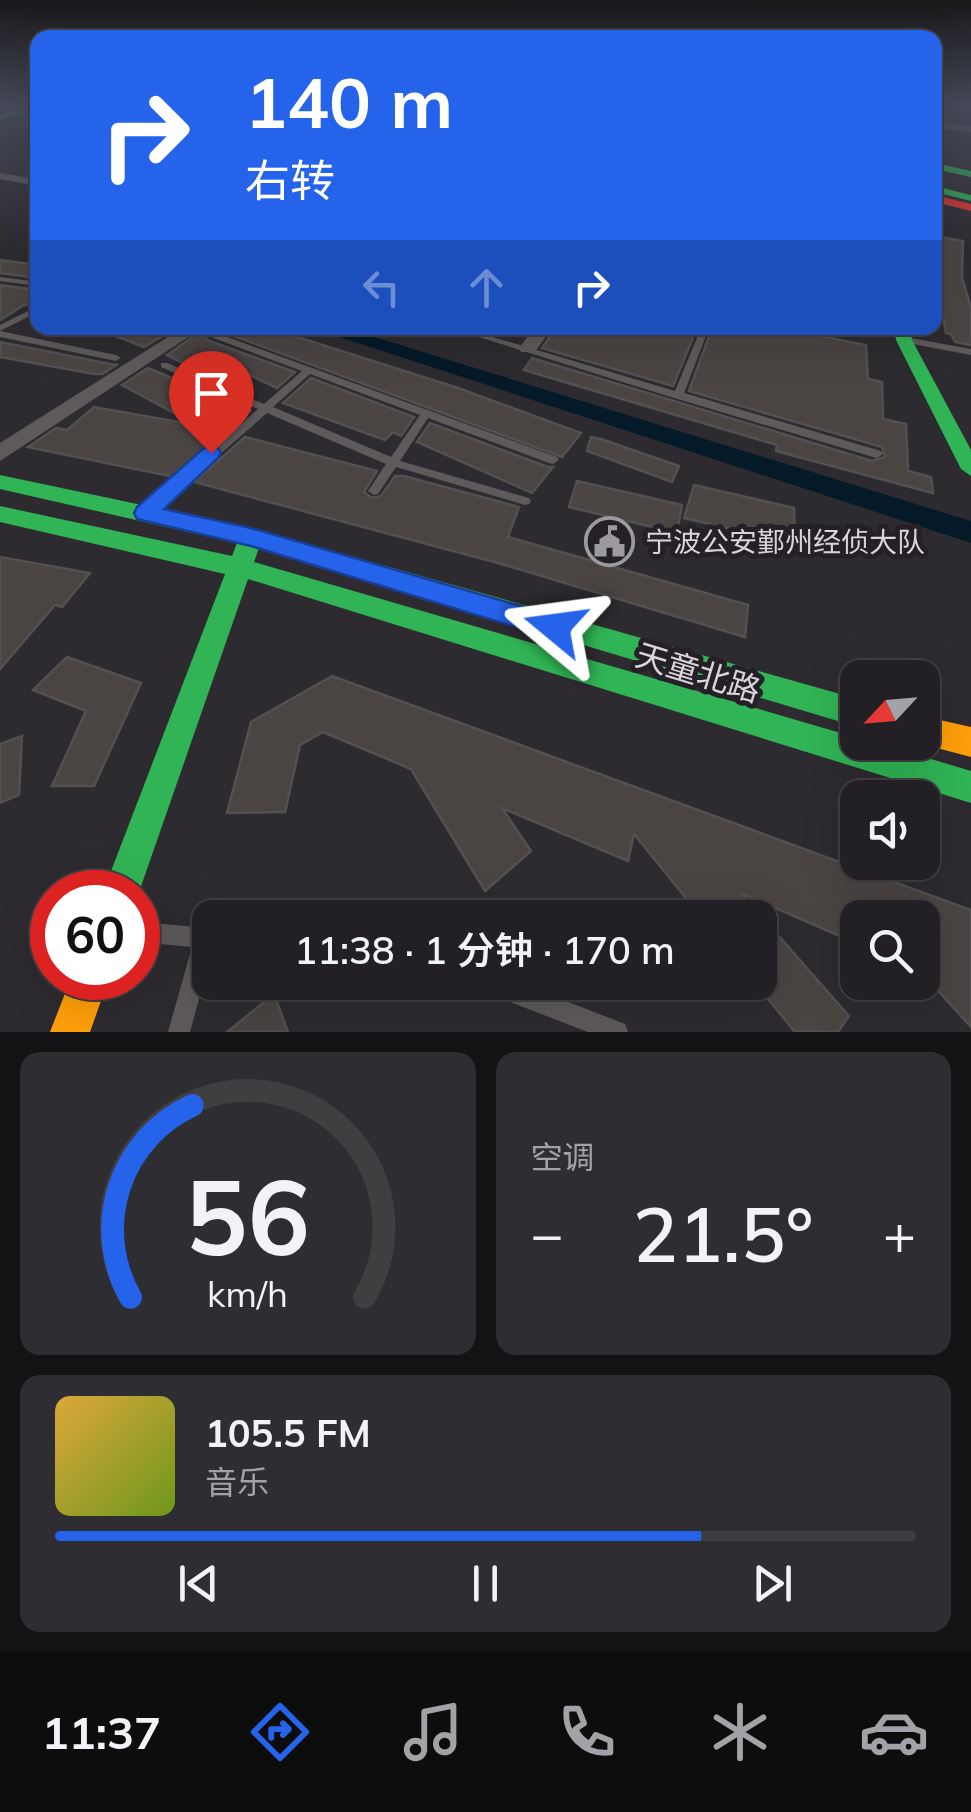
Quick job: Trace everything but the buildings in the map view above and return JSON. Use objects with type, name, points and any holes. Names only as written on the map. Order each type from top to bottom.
[{"type":"main road","points":[[942,167],[971,173]]},
{"type":"main road","points":[[942,197],[971,205]]},
{"type":"main road","points":[[904,335],[971,469]]},
{"type":"main road","name":"天童北路","points":[[0,482],[251,537],[840,708]]},
{"type":"main road","name":"天童北路","points":[[0,514],[239,567],[971,787]]},
{"type":"main road","points":[[129,870],[251,537]]},
{"type":"main road","points":[[940,735],[971,742]]},
{"type":"main road","points":[[70,1032],[82,1000]]},
{"type":"street","points":[[0,176],[30,181]]},
{"type":"street","points":[[0,452],[195,335]]},
{"type":"street","points":[[528,348],[537,335]]},
{"type":"lane","points":[[0,279],[30,283]]},
{"type":"lane","points":[[0,331],[30,312]]},
{"type":"lane","points":[[0,314],[19,317]]},
{"type":"lane","points":[[0,331],[116,358]]},
{"type":"lane","points":[[213,335],[553,460]]},
{"type":"lane","points":[[480,335],[877,454]]},
{"type":"lane","points":[[678,396],[702,335]]},
{"type":"lane","points":[[907,335],[971,352]]},
{"type":"lane","points":[[164,365],[391,462],[525,501]]},
{"type":"lane","points":[[146,513],[309,370]]},
{"type":"lane","points":[[374,491],[427,412]]},
{"type":"lane","points":[[160,934],[192,937]]},
{"type":"lane","points":[[179,1032],[192,990]]},
{"type":"lane","points":[[534,1000],[617,1032]]},
{"type":"water","points":[[333,335],[368,335],[971,521],[971,543]]},
{"type":"traffic: fast","points":[[942,168],[971,174]]},
{"type":"traffic: fast","points":[[942,191],[971,198]]},
{"type":"traffic: fast","points":[[903,335],[971,469]]},
{"type":"traffic: fast","points":[[0,482],[251,537],[840,708]]},
{"type":"traffic: fast","points":[[0,514],[239,567],[971,787]]},
{"type":"traffic: fast","points":[[129,870],[251,537]]},
{"type":"traffic: slow","points":[[940,735],[971,742]]},
{"type":"traffic: slow","points":[[70,1032],[82,1000]]},
{"type":"traffic: jam","points":[[942,200],[971,208]]},
{"type":"place","name":"宁波公安鄞州经侦大队","points":[[610,542]]},
{"type":"route","points":[[211,453],[146,513],[251,537],[555,627]]}]
